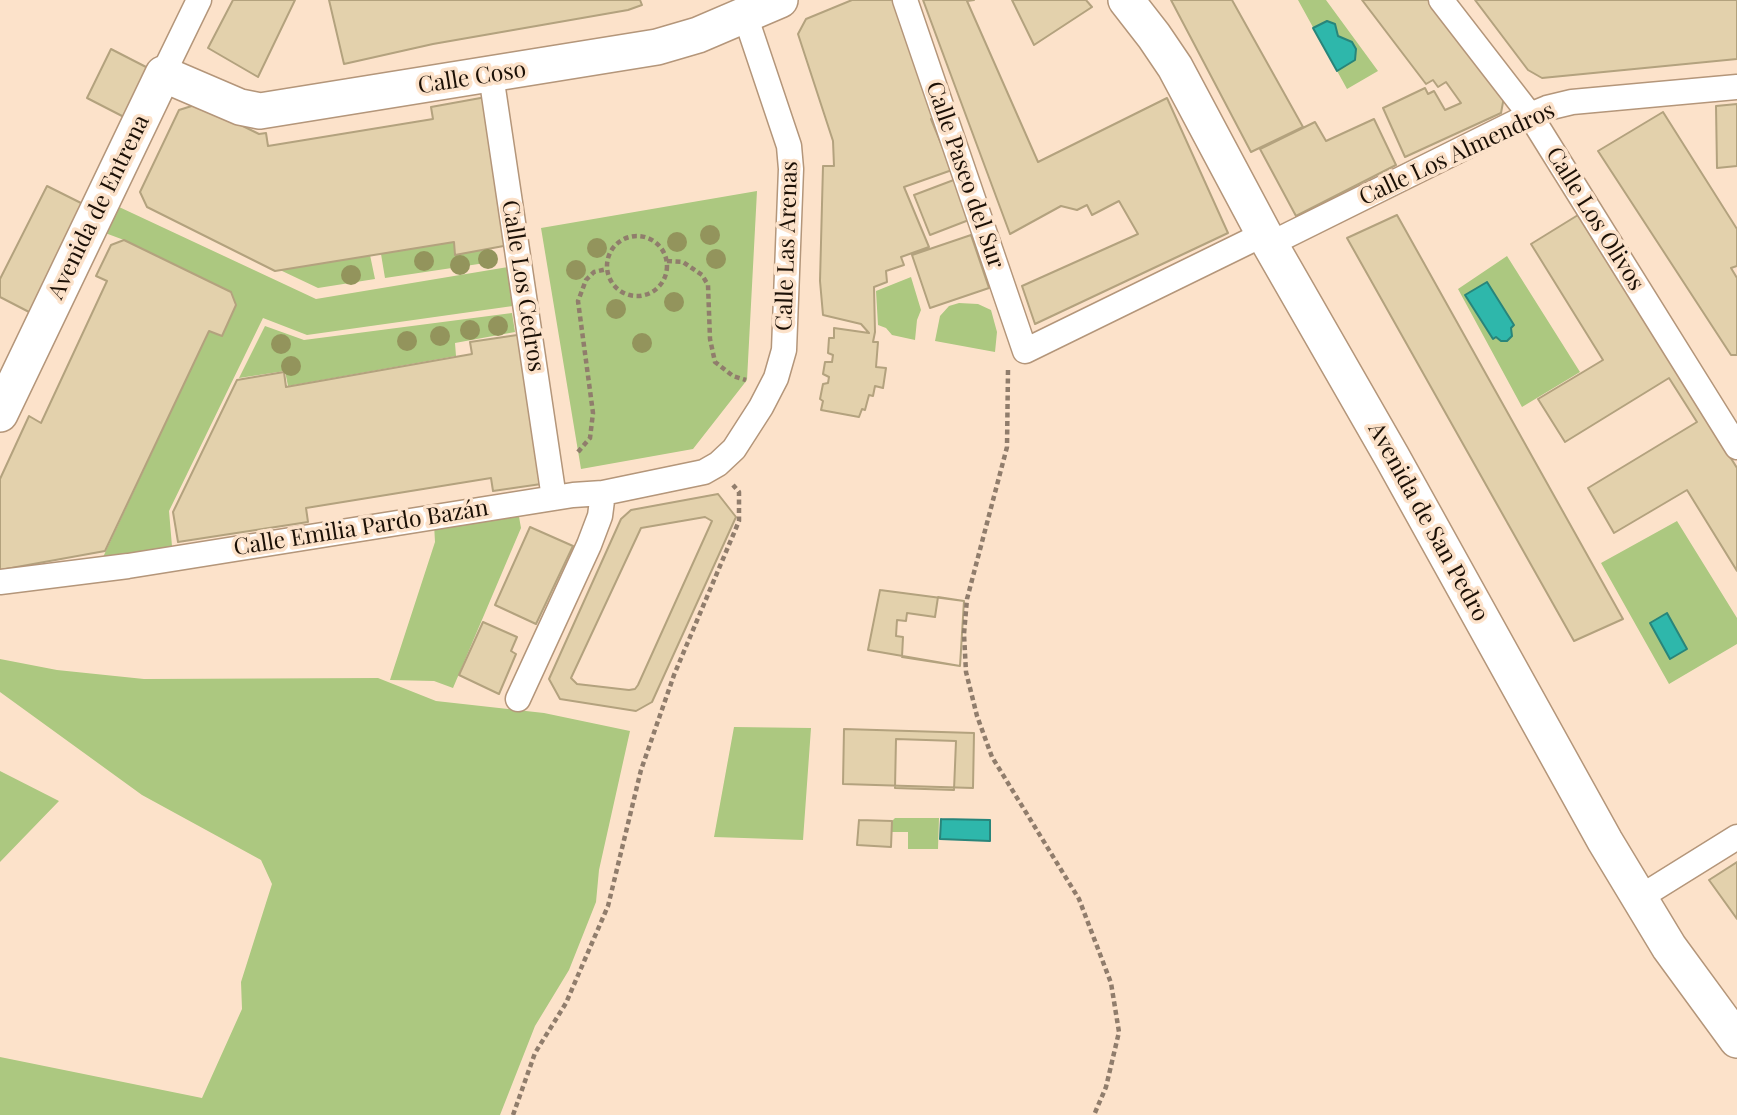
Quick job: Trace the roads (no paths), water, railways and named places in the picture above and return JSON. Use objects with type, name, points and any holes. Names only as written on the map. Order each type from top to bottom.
[{"type":"main road","name":"Calle Coso","points":[[163,74],[240,107],[260,111],[657,47],[698,35],[780,0]]},
{"type":"main road","name":"Avenida de San Pedro","points":[[1126,0],[1175,67],[1267,239],[1392,457],[1599,830],[1669,947],[1737,1040]]},
{"type":"main road","name":"Avenida de Entrena","points":[[0,414],[163,74]]},
{"type":"street","name":"Avenida de Entrena","points":[[163,74],[199,0]]},
{"type":"street","name":"Calle Paseo del Sur","points":[[905,0],[1025,351],[1267,239]]},
{"type":"street","name":"Calle Los Olivos","points":[[1441,0],[1530,115],[1737,447]]},
{"type":"street","name":"Calle Las Arenas","points":[[718,464],[734,449],[761,407],[776,378],[784,350],[791,169],[789,146],[746,15]]},
{"type":"street","name":"Calle Los Cedros","points":[[491,75],[554,498]]},
{"type":"street","name":"Calle Los Almendros","points":[[1267,239],[1530,115],[1572,102],[1737,87]]},
{"type":"street","name":"Calle Emilia Pardo Bazán","points":[[0,582],[128,566],[554,498],[603,493],[695,475],[718,464]]},
{"type":"street","points":[[518,699],[589,545],[600,516],[603,493]]},
{"type":"street","points":[[1639,898],[1737,837]]},
{"type":"water","points":[[1327,21],[1335,24],[1338,36],[1352,42],[1356,49],[1355,60],[1337,71],[1313,28]]},
{"type":"water","points":[[1487,282],[1514,325],[1511,328],[1512,336],[1507,341],[1496,337],[1493,339],[1465,295]]},
{"type":"water","points":[[1667,613],[1687,649],[1670,659],[1650,623]]},
{"type":"water","points":[[941,819],[990,820],[990,841],[940,839]]}]
